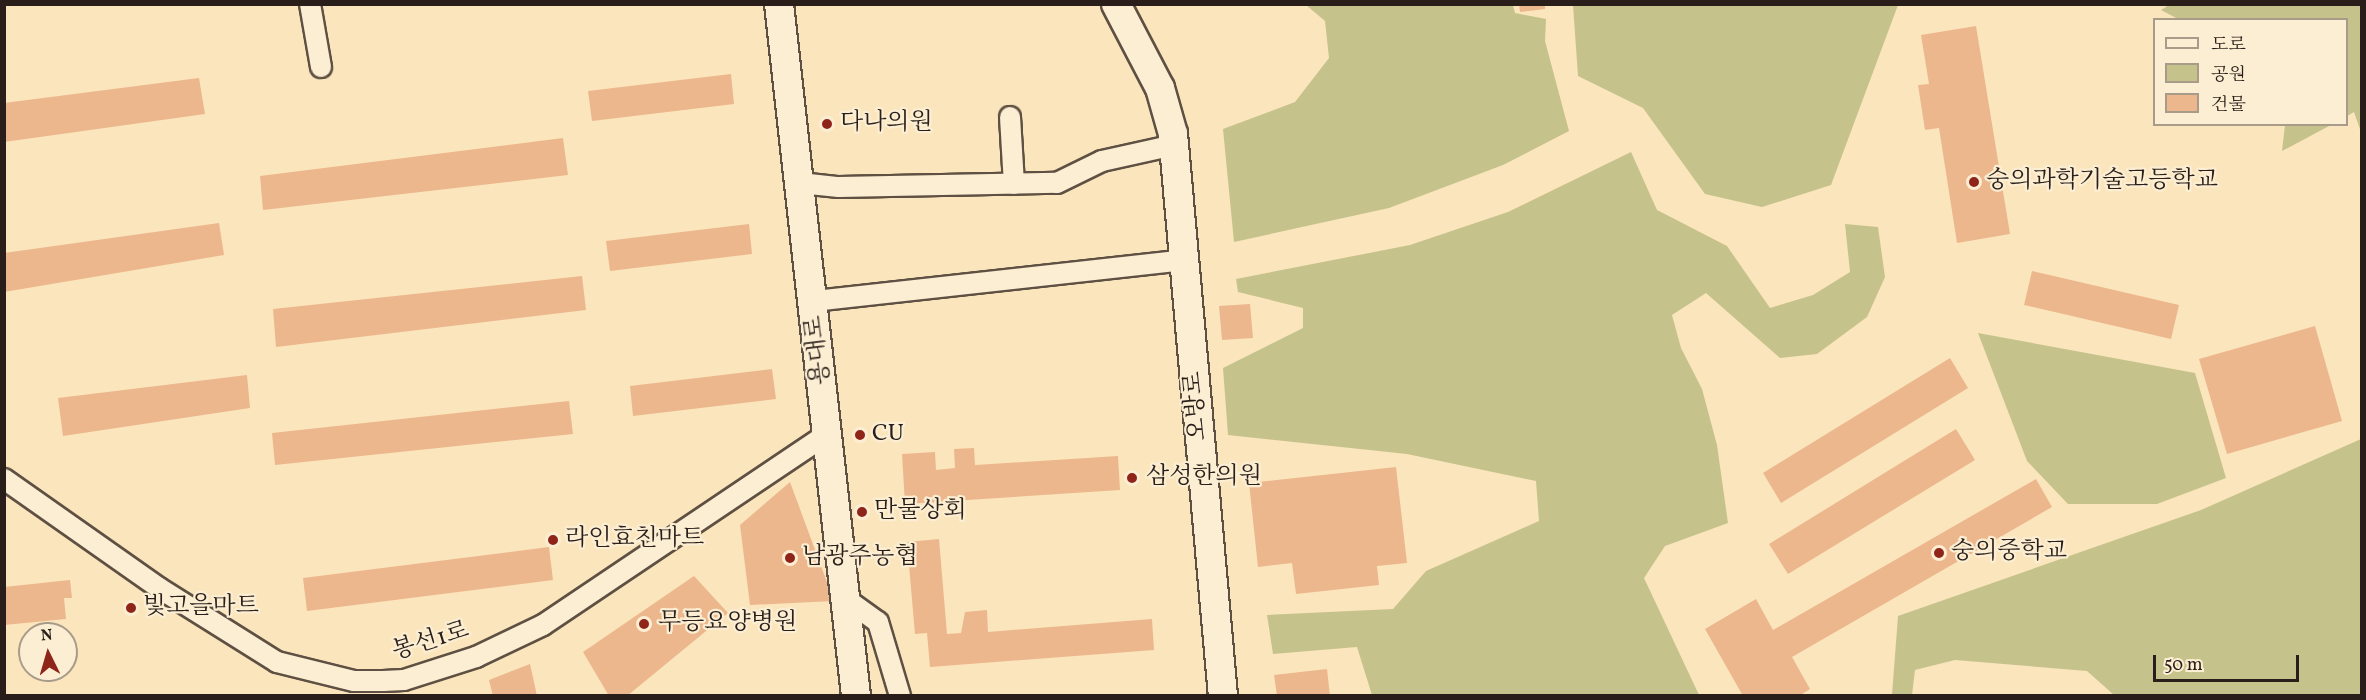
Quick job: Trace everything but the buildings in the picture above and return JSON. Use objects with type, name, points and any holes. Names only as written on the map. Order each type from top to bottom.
[{"type":"main road","name":"용대로","points":[[779,4],[829,433],[856,696]]},
{"type":"main road","name":"오방로","points":[[1116,4],[1160,88],[1174,145],[1186,260],[1222,696]]},
{"type":"street","points":[[310,4],[321,67]]},
{"type":"street","points":[[1010,117],[1014,184]]},
{"type":"street","points":[[800,183],[839,188],[1070,181],[1102,161],[1174,145]]},
{"type":"street","points":[[814,301],[1186,260]]},
{"type":"street","name":"봉선1로","points":[[4,479],[159,588],[277,662],[354,681],[404,680],[476,657],[543,625],[829,433]]},
{"type":"street","points":[[846,599],[878,622],[900,696]]},
{"type":"green space","points":[[1573,4],[1898,5],[1831,185],[1762,207],[1705,194],[1643,108],[1578,76]]},
{"type":"green space","points":[[1306,5],[1513,5],[1515,13],[1546,19],[1545,41],[1569,131],[1503,165],[1389,208],[1234,242],[1223,129],[1295,102],[1329,58],[1325,21]]},
{"type":"green space","points":[[2169,5],[2361,5],[2361,132],[2354,112],[2348,115],[2348,18],[2176,18],[2161,10]]},
{"type":"green space","points":[[2285,126],[2329,126],[2282,151]]},
{"type":"green space","points":[[1631,152],[1657,210],[1727,246],[1770,308],[1813,295],[1850,272],[1845,224],[1878,227],[1885,277],[1867,317],[1817,354],[1780,358],[1706,293],[1672,315],[1681,348],[1702,389],[1717,445],[1728,523],[1665,546],[1644,578],[1699,695],[1372,695],[1357,647],[1273,654],[1267,615],[1393,609],[1426,571],[1539,521],[1536,481],[1407,454],[1228,435],[1223,368],[1303,328],[1303,308],[1238,292],[1236,279],[1410,245],[1508,212]]},
{"type":"green space","points":[[1978,333],[2195,373],[2226,478],[2157,504],[2068,504],[2027,461]]},
{"type":"green space","points":[[2361,439],[2361,695],[2114,695],[2087,671],[1955,660],[1915,670],[1912,695],[1892,695],[1898,616],[2201,510]]},
{"type":"place","name":"다나의원","points":[[827,124]]},
{"type":"place","name":"숭의과학기술고등학교","points":[[1974,182]]},
{"type":"place","name":"CU","points":[[860,435]]},
{"type":"place","name":"삼성한의원","points":[[1132,478]]},
{"type":"place","name":"만물상회","points":[[862,512]]},
{"type":"place","name":"라인효친마트","points":[[553,540]]},
{"type":"place","name":"숭의중학교","points":[[1939,553]]},
{"type":"place","name":"남광주농협","points":[[790,558]]},
{"type":"place","name":"빛고을마트","points":[[131,608]]},
{"type":"place","name":"무등요양병원","points":[[644,624]]}]
